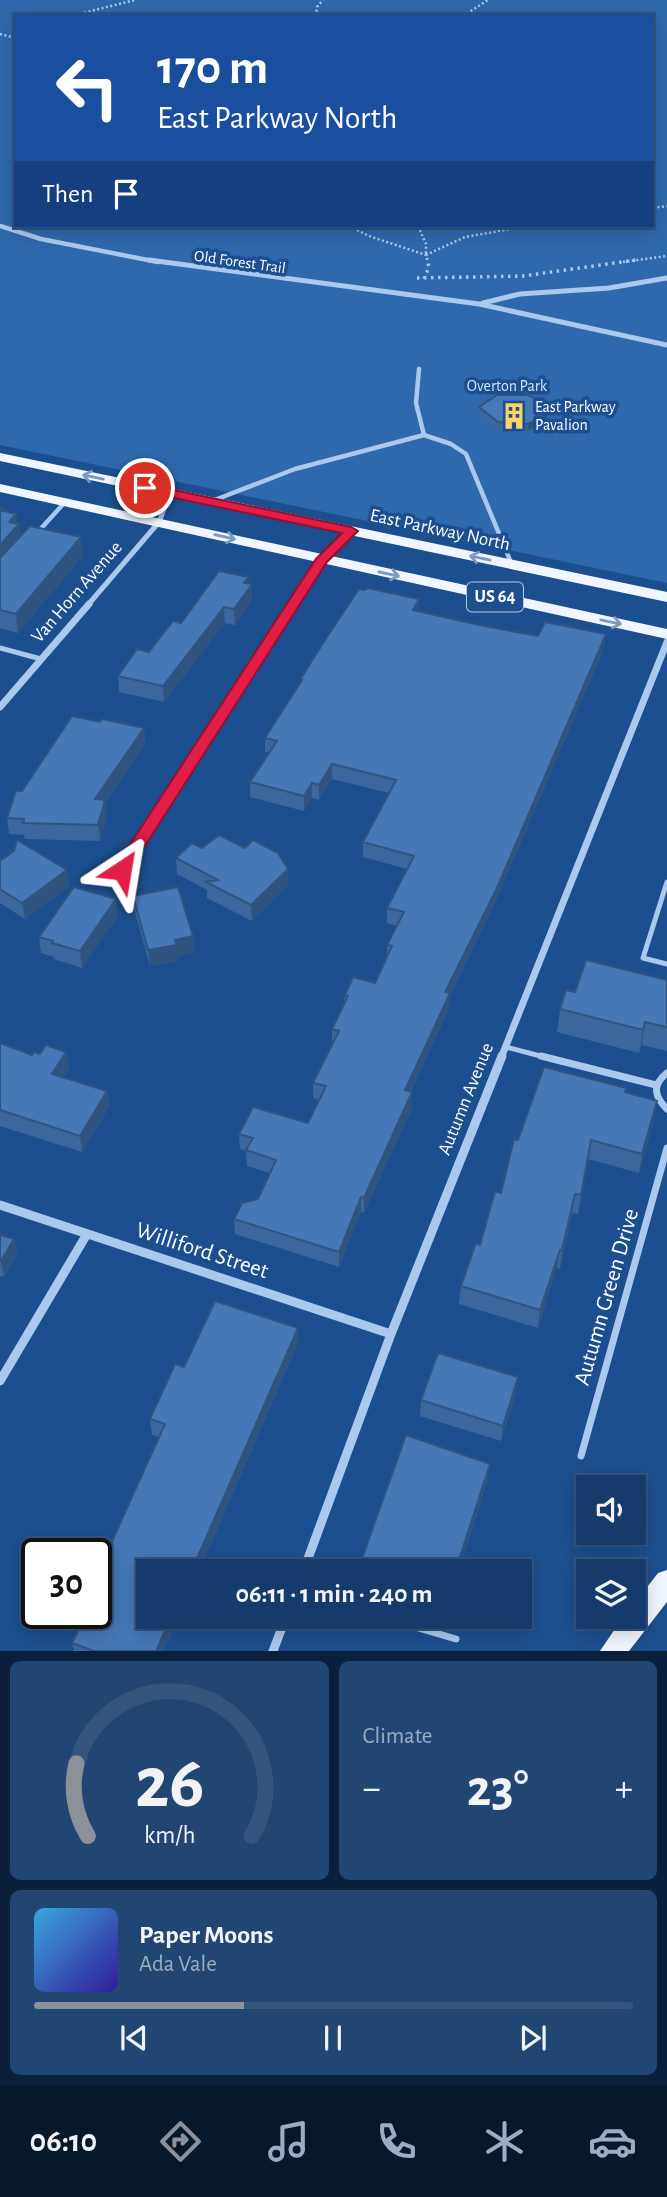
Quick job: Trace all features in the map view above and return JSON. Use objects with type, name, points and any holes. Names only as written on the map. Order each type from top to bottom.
[{"type":"main road","name":"East Parkway North","points":[[0,457],[667,597]]},
{"type":"main road","name":"US 64","points":[[0,488],[667,635]]},
{"type":"main road","points":[[613,1651],[667,1582]]},
{"type":"street","name":"Old Forest Trail","points":[[0,226],[41,239],[178,266],[479,304],[667,345]]},
{"type":"street","points":[[479,304],[520,294],[609,288],[667,278]]},
{"type":"street","name":"Van Horn Avenue","points":[[0,707],[159,522],[170,493]]},
{"type":"street","points":[[122,870],[322,559],[351,531]]},
{"type":"street","name":"Autumn Avenue","points":[[308,1559],[391,1334],[667,642]]},
{"type":"street","name":"Williford Street","points":[[0,1205],[391,1334]]},
{"type":"street","points":[[0,1381],[87,1234]]},
{"type":"street","points":[[273,1651],[281,1629]]},
{"type":"lane","points":[[419,369],[414,396],[415,411],[424,435]]},
{"type":"lane","points":[[210,502],[295,469],[424,435],[451,444],[466,454],[512,565]]},
{"type":"lane","points":[[33,537],[65,502]]},
{"type":"lane","points":[[0,648],[41,659]]},
{"type":"lane","points":[[667,882],[643,958],[667,964]]},
{"type":"lane","points":[[506,1047],[656,1085]]},
{"type":"lane","points":[[667,1073],[656,1085],[656,1096],[667,1109]]},
{"type":"lane","name":"Autumn Green Drive","points":[[581,1455],[667,1148]]},
{"type":"lane","points":[[422,1629],[456,1639]]},
{"type":"path","points":[[79,14],[135,0]]},
{"type":"path","points":[[466,14],[488,0]]},
{"type":"path","points":[[353,228],[426,255],[466,237],[517,228]]},
{"type":"path","points":[[419,228],[426,244],[429,267],[419,291]]},
{"type":"path","points":[[411,277],[523,276],[667,256]]},
{"type":"green space","name":"Overton Park","points":[[0,0],[667,0],[667,583],[0,445]]},
{"type":"building","name":"East Parkway Pavalion","points":[[497,395],[528,395],[543,402],[547,410],[542,417],[528,424],[498,422],[479,407]]},
{"type":"building","points":[[0,507],[4,508],[1,510],[16,514],[9,522],[19,524],[0,545]]},
{"type":"building","points":[[30,526],[81,537],[16,614],[0,610],[0,558]]},
{"type":"building","points":[[219,571],[248,577],[244,583],[252,584],[234,609],[224,607],[163,686],[118,676],[137,649],[149,652],[173,621],[181,623]]},
{"type":"building","points":[[367,588],[419,599],[413,610],[479,625],[538,636],[545,622],[606,634],[496,890],[445,992],[450,993],[405,1090],[412,1092],[364,1198],[361,1197],[339,1252],[234,1219],[242,1203],[258,1199],[276,1160],[246,1150],[253,1138],[239,1134],[253,1107],[308,1123],[326,1086],[313,1083],[339,1031],[332,1029],[348,996],[345,995],[353,977],[375,983],[392,946],[387,945],[404,912],[387,908],[414,856],[363,842],[396,780],[332,764],[319,785],[312,783],[304,796],[250,782],[277,741],[265,738],[359,589]]},
{"type":"building","points":[[72,716],[144,728],[95,799],[105,800],[98,825],[23,823],[24,819],[7,818],[16,791],[22,791]]},
{"type":"building","points":[[219,835],[245,848],[253,840],[278,853],[288,869],[251,905],[206,882],[218,880],[176,858],[192,843],[202,848]]},
{"type":"building","points":[[17,840],[67,870],[22,903],[0,889],[0,861],[14,851]]},
{"type":"building","points":[[74,887],[116,899],[80,951],[39,937]]},
{"type":"building","points":[[178,887],[193,936],[175,940],[177,945],[148,950],[133,896]]},
{"type":"building","points":[[586,960],[667,980],[667,1027],[645,1022],[643,1030],[560,1009],[566,990],[575,992]]},
{"type":"building","points":[[0,1043],[32,1055],[34,1052],[40,1054],[46,1045],[66,1052],[52,1074],[107,1091],[80,1136],[0,1110]]},
{"type":"building","points":[[544,1067],[626,1088],[625,1092],[657,1101],[642,1154],[591,1140],[581,1195],[575,1194],[562,1250],[540,1310],[461,1286],[476,1243],[480,1245],[495,1191],[501,1193],[514,1139],[518,1140]]},
{"type":"building","points":[[0,1235],[14,1239],[1,1261],[0,1261]]},
{"type":"building","points":[[215,1301],[298,1328],[197,1559],[136,1559],[136,1629],[166,1629],[156,1651],[94,1651],[72,1643],[79,1629],[112,1629],[112,1541],[165,1424],[150,1419],[175,1364],[184,1367]]},
{"type":"building","points":[[438,1353],[518,1377],[503,1426],[421,1400]]},
{"type":"building","points":[[406,1435],[490,1464],[459,1559],[362,1559]]},
{"type":"place","name":"East Parkway Pavalion","points":[[514,416]]},
{"type":"route","points":[[122,870],[322,559],[351,531],[145,488]]}]
